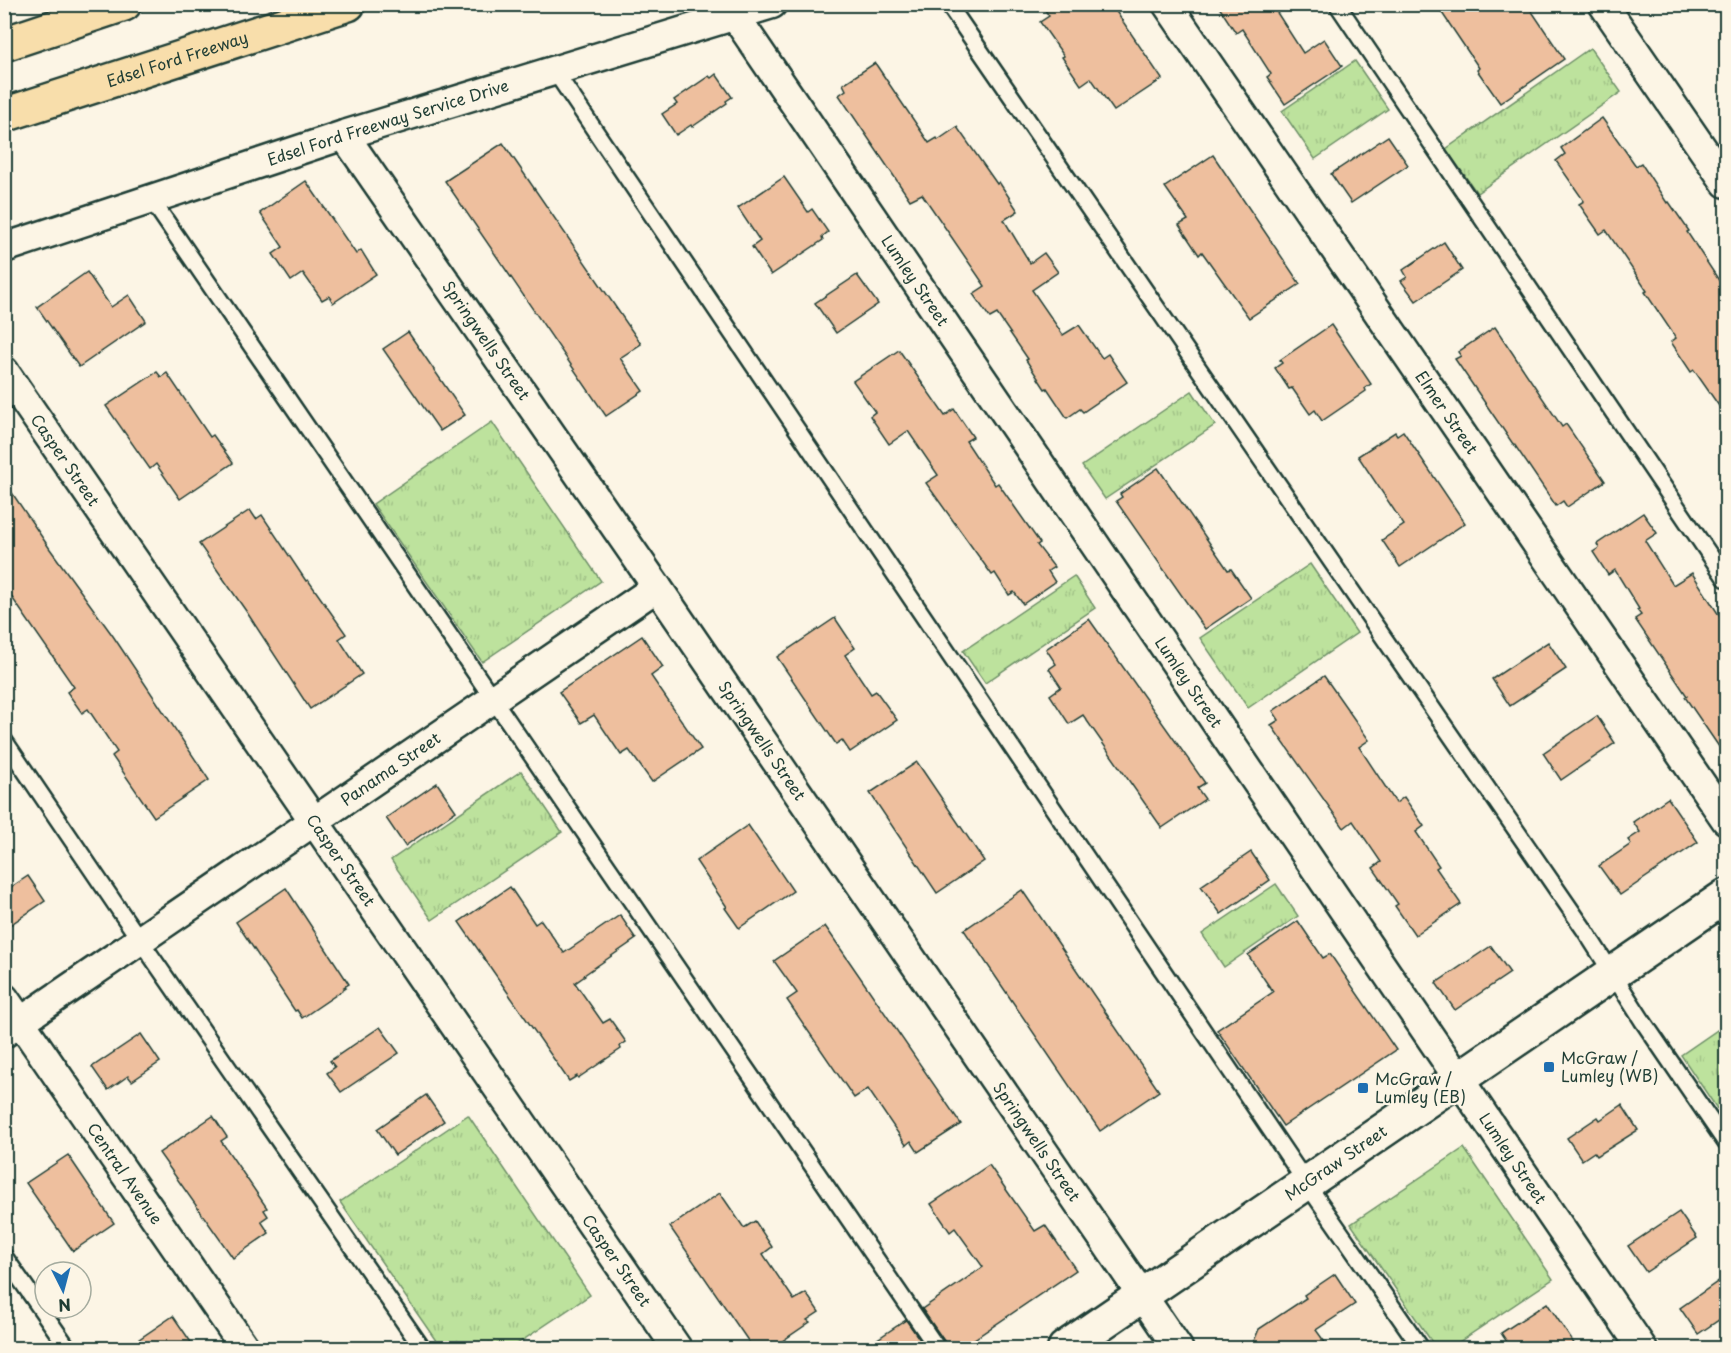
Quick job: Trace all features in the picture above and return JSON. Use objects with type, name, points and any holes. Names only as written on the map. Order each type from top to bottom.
[{"type":"highway","points":[[4,44],[124,4]]},
{"type":"highway","name":"Edsel Ford Freeway","points":[[4,115],[348,4]]},
{"type":"street","name":"Edsel Ford Freeway Service Drive","points":[[4,248],[344,135],[772,4]]},
{"type":"street","name":"Elmer Street","points":[[1167,4],[1726,820]]},
{"type":"street","points":[[1603,4],[1726,183]]},
{"type":"street","name":"Lumley Street","points":[[735,16],[1642,1348]]},
{"type":"street","name":"Springwells Street","points":[[344,135],[657,587],[1178,1348]]},
{"type":"street","name":"Casper Street","points":[[4,371],[677,1348]]},
{"type":"street","name":"Panama Street","points":[[13,1028],[657,587]]},
{"type":"street","name":"McGraw Street","points":[[1065,1348],[1726,896]]},
{"type":"street","name":"Central Avenue","points":[[4,998],[13,1028],[245,1348]]},
{"type":"lane","points":[[948,4],[1584,929],[1726,1143]]},
{"type":"lane","points":[[1337,4],[1726,579]]},
{"type":"lane","points":[[554,70],[1307,1184],[1421,1348]]},
{"type":"lane","points":[[151,199],[938,1348]]},
{"type":"lane","points":[[4,740],[422,1348]]},
{"type":"lane","points":[[4,1257],[68,1348]]},
{"type":"green space","points":[[1590,48],[1621,92],[1477,193],[1446,149]]},
{"type":"green space","points":[[1355,61],[1388,109],[1315,159],[1282,111]]},
{"type":"green space","points":[[1192,391],[1215,425],[1105,499],[1082,466]]},
{"type":"green space","points":[[492,422],[601,581],[482,662],[373,504]]},
{"type":"green space","points":[[1310,564],[1357,633],[1248,708],[1200,638]]},
{"type":"green space","points":[[1074,576],[1095,608],[985,683],[963,651]]},
{"type":"green space","points":[[521,771],[562,832],[432,920],[391,860]]},
{"type":"green space","points":[[1276,884],[1298,916],[1224,967],[1202,934]]},
{"type":"green space","points":[[1726,1024],[1726,1122],[1681,1055]]},
{"type":"green space","points":[[468,1115],[590,1295],[511,1348],[441,1348],[340,1202]]},
{"type":"green space","points":[[1464,1148],[1553,1279],[1450,1348],[1436,1348],[1351,1224]]},
{"type":"building","points":[[1041,4],[1111,4],[1162,79],[1114,111],[1091,78],[1081,85],[1040,22],[1049,16]]},
{"type":"building","points":[[1217,4],[1280,4],[1274,8],[1303,53],[1324,39],[1342,66],[1285,104],[1267,77],[1271,74],[1242,29],[1236,33]]},
{"type":"building","points":[[1436,4],[1527,4],[1564,59],[1500,103]]},
{"type":"building","points":[[875,63],[929,143],[937,138],[938,140],[957,127],[1018,211],[1004,220],[1030,263],[1044,253],[1058,272],[1032,290],[1063,335],[1079,325],[1102,358],[1108,354],[1127,382],[1083,412],[1080,409],[1067,418],[1047,388],[1045,389],[1026,360],[1028,359],[997,314],[990,318],[973,294],[985,286],[922,194],[910,200],[839,95],[846,90],[843,84]]},
{"type":"building","points":[[716,74],[732,97],[692,127],[691,125],[676,135],[662,114],[677,104],[674,100],[709,76],[711,78]]},
{"type":"building","points":[[1602,118],[1636,166],[1641,163],[1667,203],[1669,202],[1726,291],[1726,416],[1694,370],[1691,372],[1671,342],[1676,338],[1606,230],[1600,234],[1579,204],[1584,201],[1556,161],[1565,154],[1561,148]]},
{"type":"building","points":[[1388,136],[1408,165],[1351,203],[1331,174]]},
{"type":"building","points":[[503,143],[641,344],[620,358],[643,391],[606,416],[445,181]]},
{"type":"building","points":[[1213,155],[1300,284],[1249,318],[1202,252],[1199,255],[1179,225],[1188,220],[1165,187]]},
{"type":"building","points":[[784,177],[808,212],[812,209],[828,232],[822,237],[823,240],[771,275],[752,247],[760,241],[738,208]]},
{"type":"building","points":[[306,181],[356,254],[361,250],[376,274],[333,303],[329,296],[322,300],[303,273],[291,281],[273,254],[283,247],[260,213]]},
{"type":"building","points":[[1444,242],[1462,270],[1416,301],[1401,281],[1407,277],[1403,270]]},
{"type":"building","points":[[87,272],[111,307],[129,295],[146,321],[79,367],[37,307]]},
{"type":"building","points":[[857,275],[878,304],[836,333],[815,303]]},
{"type":"building","points":[[1331,325],[1371,384],[1365,388],[1366,391],[1322,421],[1315,410],[1310,414],[1275,368],[1282,363],[1280,360]]},
{"type":"building","points":[[1495,327],[1562,427],[1566,424],[1605,481],[1567,507],[1563,501],[1556,506],[1455,359],[1461,356],[1458,352]]},
{"type":"building","points":[[408,332],[465,415],[440,431],[383,349]]},
{"type":"building","points":[[899,350],[945,416],[954,409],[973,437],[966,441],[995,485],[998,483],[1040,543],[1037,545],[1054,567],[1048,571],[1055,582],[1023,604],[1014,592],[1009,595],[995,573],[992,575],[926,483],[938,475],[908,431],[889,444],[870,416],[875,412],[853,381]]},
{"type":"building","points":[[157,372],[161,377],[167,373],[210,437],[213,435],[233,463],[180,499],[156,464],[150,469],[106,406]]},
{"type":"building","points":[[1403,431],[1465,523],[1400,567],[1382,540],[1404,525],[1358,456],[1395,432],[1397,435]]},
{"type":"building","points":[[1158,468],[1228,570],[1231,569],[1251,598],[1205,629],[1116,501],[1122,497],[1120,494]]},
{"type":"building","points":[[4,481],[113,636],[209,780],[154,817],[112,756],[117,752],[88,709],[82,713],[67,692],[74,687],[4,586]]},
{"type":"building","points":[[250,510],[256,519],[262,515],[306,581],[308,580],[346,634],[339,639],[362,674],[310,709],[199,544]]},
{"type":"building","points":[[1643,513],[1657,533],[1645,541],[1673,585],[1692,573],[1726,626],[1726,757],[1635,619],[1641,615],[1637,610],[1639,609],[1615,570],[1608,575],[1593,552],[1599,548],[1597,544]]},
{"type":"building","points":[[835,618],[855,648],[845,655],[871,694],[876,691],[897,720],[850,752],[842,740],[836,744],[777,657]]},
{"type":"building","points":[[1089,619],[1205,783],[1197,788],[1205,799],[1162,828],[1083,715],[1069,724],[1050,695],[1061,687],[1049,669],[1056,664],[1046,649]]},
{"type":"building","points":[[642,636],[663,667],[651,676],[701,749],[652,782],[629,750],[621,755],[594,715],[581,723],[559,692]]},
{"type":"building","points":[[1548,642],[1566,669],[1510,706],[1492,679]]},
{"type":"building","points":[[1324,676],[1369,740],[1359,747],[1396,803],[1404,797],[1424,826],[1416,832],[1439,866],[1436,868],[1461,904],[1415,935],[1395,906],[1398,904],[1373,868],[1381,862],[1353,821],[1344,828],[1271,725],[1279,720],[1273,711]]},
{"type":"building","points":[[1597,716],[1615,743],[1561,780],[1543,753]]},
{"type":"building","points":[[917,762],[984,861],[937,893],[870,793]]},
{"type":"building","points":[[437,783],[456,811],[405,846],[386,818]]},
{"type":"building","points":[[1668,798],[1698,842],[1620,895],[1599,866],[1631,844],[1628,840],[1640,832],[1633,822]]},
{"type":"building","points":[[748,825],[793,891],[739,928],[696,861]]},
{"type":"building","points":[[1251,852],[1270,880],[1221,914],[1201,886]]},
{"type":"building","points":[[28,876],[45,901],[4,929],[4,892]]},
{"type":"building","points":[[510,887],[535,924],[541,920],[564,953],[620,915],[636,939],[575,983],[603,1023],[610,1019],[626,1042],[620,1046],[621,1049],[578,1078],[577,1076],[569,1081],[459,922]]},
{"type":"building","points":[[286,888],[349,984],[302,1018],[297,1010],[295,1011],[236,922]]},
{"type":"building","points":[[1022,890],[1159,1091],[1100,1131],[964,930]]},
{"type":"building","points":[[1298,921],[1323,958],[1330,954],[1396,1050],[1283,1126],[1217,1030],[1273,992],[1248,955]]},
{"type":"building","points":[[825,926],[961,1124],[918,1152],[911,1141],[906,1145],[868,1089],[854,1098],[787,1000],[797,993],[774,961]]},
{"type":"building","points":[[1491,946],[1510,973],[1455,1010],[1436,983]]},
{"type":"building","points":[[380,1027],[399,1053],[341,1092],[327,1073],[335,1067],[330,1061]]},
{"type":"building","points":[[141,1034],[160,1062],[132,1081],[128,1076],[108,1090],[92,1067]]},
{"type":"building","points":[[426,1095],[444,1121],[395,1155],[377,1129]]},
{"type":"building","points":[[1622,1105],[1638,1130],[1597,1156],[1594,1152],[1582,1160],[1567,1138],[1598,1117],[1600,1120]]},
{"type":"building","points":[[213,1116],[227,1137],[221,1141],[267,1208],[264,1210],[268,1216],[261,1221],[269,1233],[233,1258],[159,1153]]},
{"type":"building","points":[[68,1155],[114,1223],[73,1251],[26,1183]]},
{"type":"building","points":[[989,1165],[1035,1231],[1045,1225],[1076,1270],[961,1348],[947,1348],[922,1309],[983,1267],[955,1228],[950,1232],[931,1204]]},
{"type":"building","points":[[720,1193],[744,1228],[755,1221],[772,1247],[763,1254],[794,1300],[806,1293],[819,1312],[807,1320],[810,1322],[772,1348],[753,1348],[670,1227]]},
{"type":"building","points":[[1679,1212],[1697,1238],[1646,1272],[1628,1246]]},
{"type":"building","points":[[1335,1274],[1355,1304],[1316,1330],[1329,1348],[1251,1348],[1259,1329],[1306,1298],[1304,1295]]},
{"type":"building","points":[[1726,1276],[1726,1315],[1698,1334],[1680,1308]]},
{"type":"building","points":[[1547,1303],[1577,1348],[1511,1348],[1501,1333]]},
{"type":"building","points":[[173,1316],[195,1348],[126,1348]]},
{"type":"building","points":[[906,1320],[926,1348],[864,1348]]},
{"type":"place","name":"McGraw / Lumley (WB)","points":[[1549,1067]]},
{"type":"place","name":"McGraw / Lumley (EB)","points":[[1363,1088]]}]
